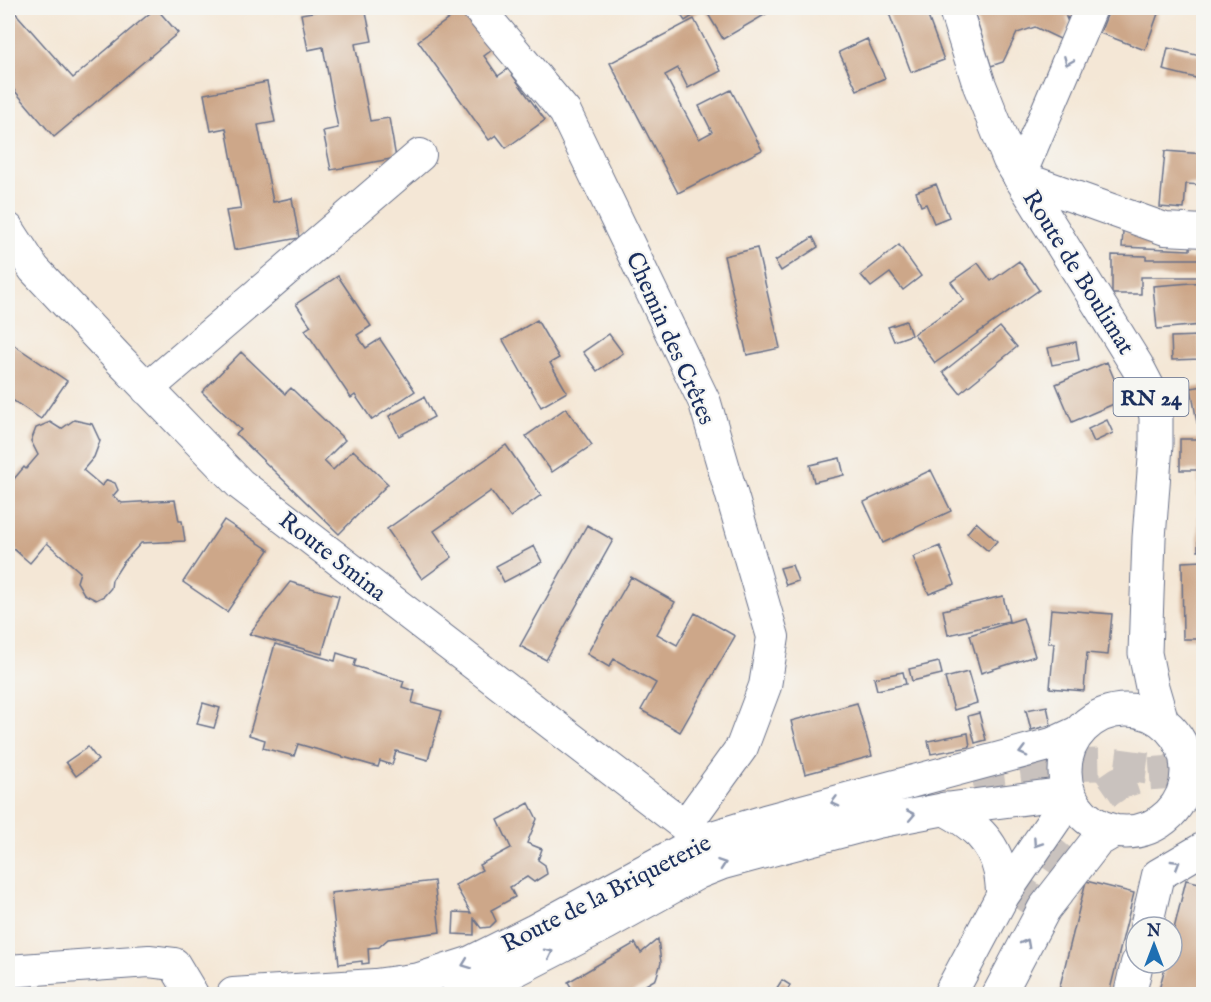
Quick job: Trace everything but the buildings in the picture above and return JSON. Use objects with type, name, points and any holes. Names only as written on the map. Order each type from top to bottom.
[{"type":"main road","name":"Route de Boulimat","points":[[955,8],[979,84],[1008,159],[1137,366],[1150,391],[1156,417],[1145,653],[1139,676],[1127,695],[1111,711]]},
{"type":"main road","name":"Route de Boulimat","points":[[1145,653],[1152,687],[1166,725]]},
{"type":"main road","points":[[1166,725],[1180,741],[1188,770],[1186,786],[1171,813],[1159,823],[1129,832],[1114,831],[1092,822],[1075,805],[1069,794],[1065,777],[1065,761],[1070,746],[1078,732],[1092,719],[1111,711],[1124,709],[1137,711],[1150,714],[1166,725],[1203,743]]},
{"type":"main road","points":[[950,994],[1003,895],[1066,803],[1069,794]]},
{"type":"main road","points":[[1171,813],[1203,808]]},
{"type":"main road","points":[[945,809],[964,819],[987,842],[1000,871],[1003,895]]},
{"type":"main road","points":[[999,994],[1044,909],[1097,841],[1107,833],[1114,831]]},
{"type":"street","name":"Chemin des Crêtes","points":[[478,8],[565,112],[705,403],[773,638],[765,686],[742,747],[692,833]]},
{"type":"street","points":[[1091,8],[1019,177],[1165,229],[1203,231]]},
{"type":"street","points":[[147,389],[420,155]]},
{"type":"street","name":"Route Smina","points":[[8,229],[34,269],[240,484],[692,833]]},
{"type":"street","name":"Route de la Briqueterie","points":[[233,994],[375,985],[419,979],[469,963],[536,930],[692,833],[765,821],[1052,744],[1078,732]]},
{"type":"street","name":"Route de la Briqueterie","points":[[458,994],[495,981],[606,924],[698,873],[723,863],[877,822],[945,809],[1069,794]]},
{"type":"street","points":[[1149,915],[1158,875],[1203,848]]},
{"type":"street","points":[[8,971],[149,961],[174,964],[192,994]]},
{"type":"street","points":[[1130,994],[1134,975]]},
{"type":"tunnel","points":[[972,776],[1045,766],[1114,764],[1174,772]]},
{"type":"tunnel","points":[[1014,907],[1059,843],[1096,799],[1119,783],[1146,774],[1174,772],[1204,777]]}]
